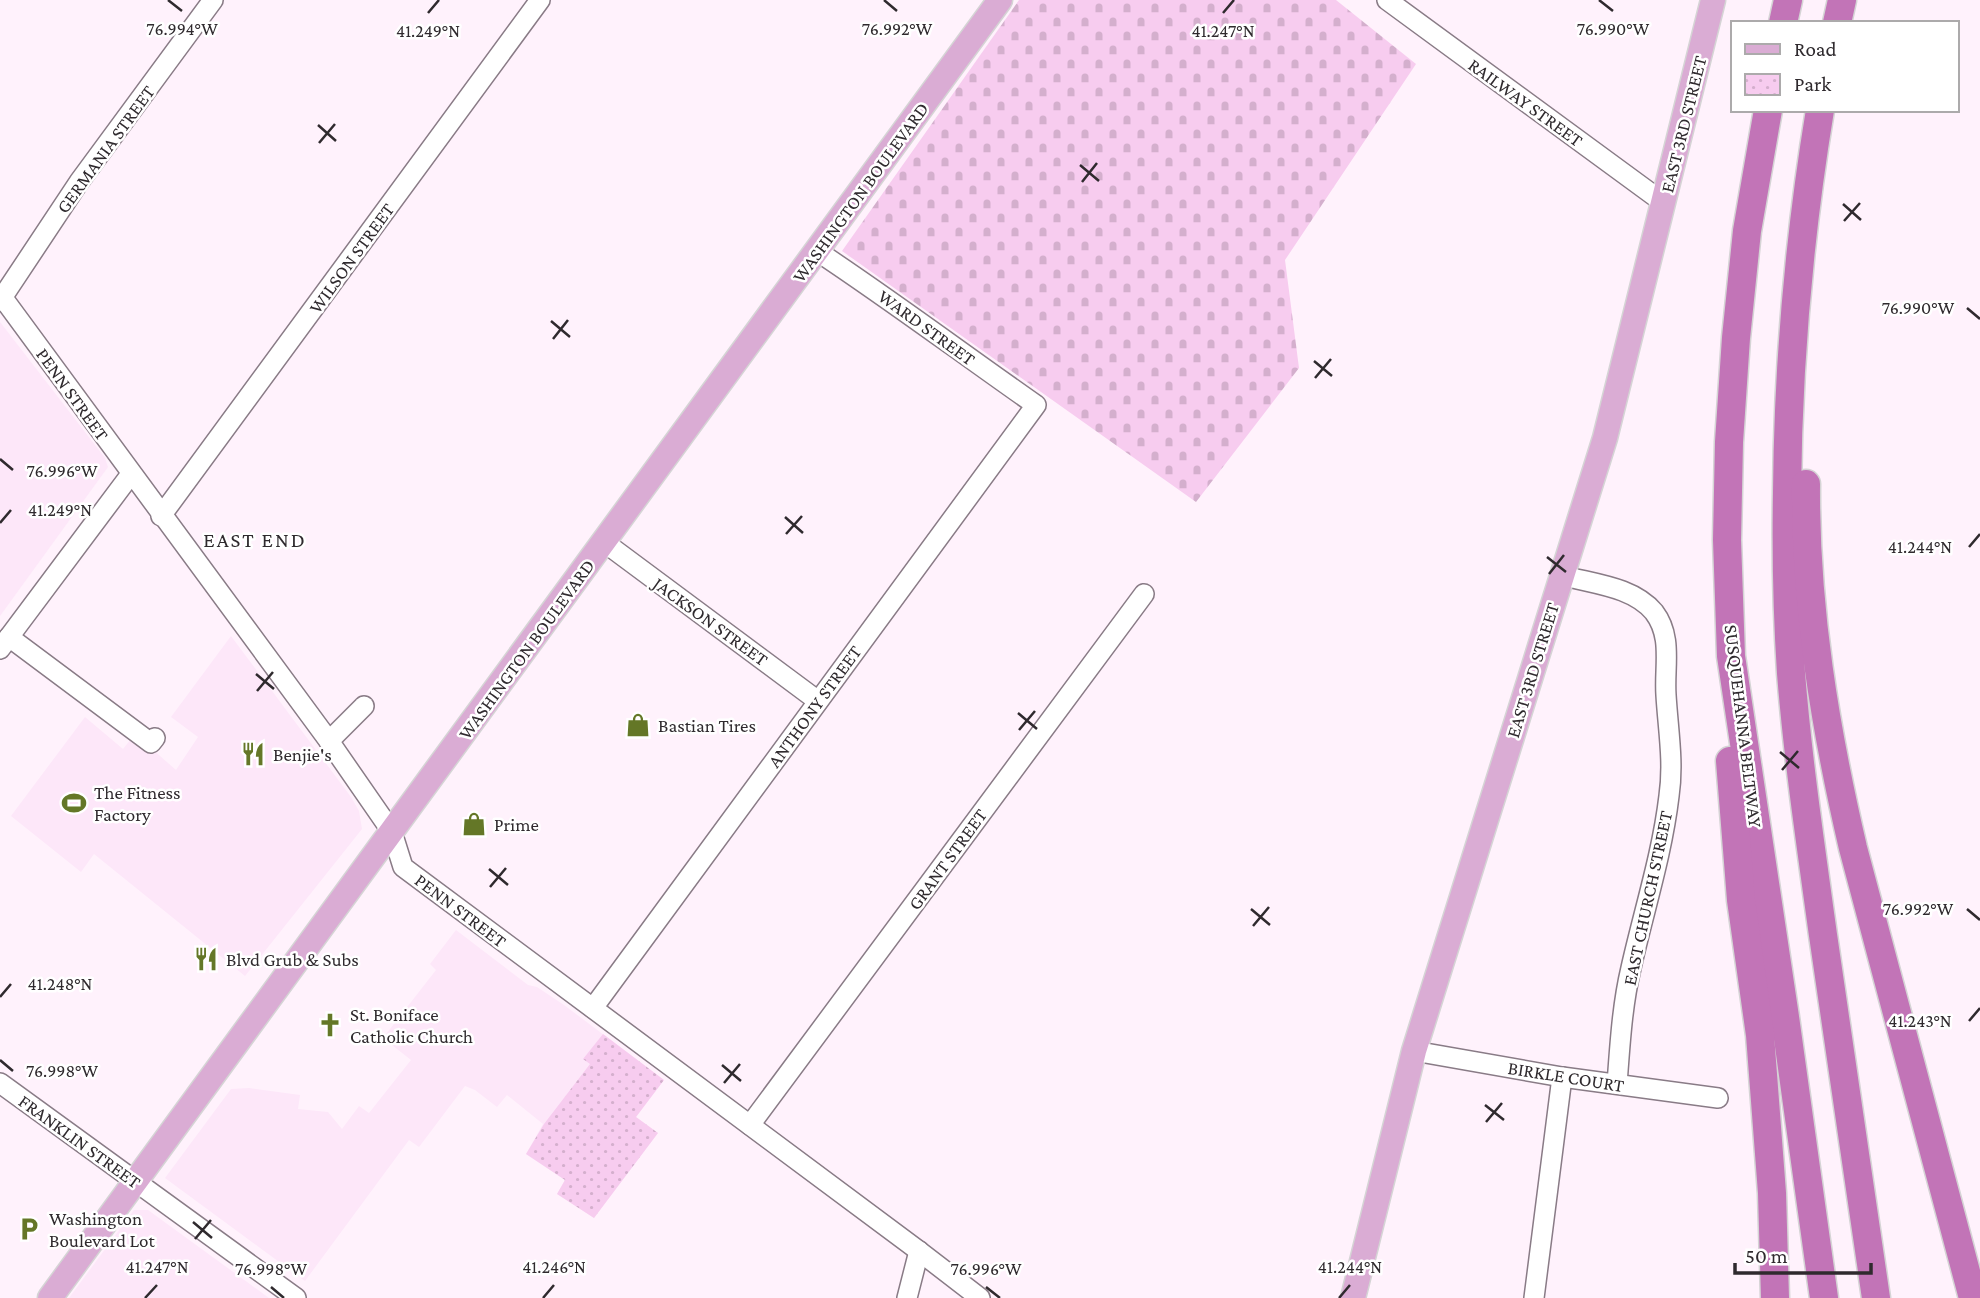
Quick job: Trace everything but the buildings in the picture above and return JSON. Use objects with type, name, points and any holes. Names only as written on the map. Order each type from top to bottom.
[{"type":"highway","points":[[1783,21],[1788,0]]},
{"type":"highway","points":[[1837,21],[1842,0]]},
{"type":"highway","name":"SUSQUEHANNA BELTWAY","points":[[1768,112],[1747,231],[1736,338],[1727,540],[1731,656],[1824,1298]]},
{"type":"highway","points":[[1820,112],[1808,182],[1796,293],[1788,436],[1787,593],[1791,671],[1811,845],[1876,1298]]},
{"type":"highway","points":[[1808,182],[1806,509],[1813,627],[1822,700],[1853,848],[1973,1298]]},
{"type":"highway","points":[[1731,656],[1730,754],[1741,900],[1760,1035],[1772,1193],[1775,1298]]},
{"type":"main road","name":"WASHINGTON BOULEVARD","points":[[50,1298],[1000,0]]},
{"type":"main road","name":"EAST 3RD STREET","points":[[1353,1298],[1413,1051],[1605,438],[1713,0]]},
{"type":"street","name":"GERMANIA STREET","points":[[1,298],[79,182],[213,0]]},
{"type":"street","name":"WILSON STREET","points":[[161,516],[540,0]]},
{"type":"street","name":"RAILWAY STREET","points":[[1387,0],[1664,203]]},
{"type":"street","name":"WARD STREET","points":[[817,250],[1036,405]]},
{"type":"street","name":"PENN STREET","points":[[1,298],[328,741],[391,832],[402,867],[980,1298]]},
{"type":"street","name":"ANTHONY STREET","points":[[593,1007],[1036,405]]},
{"type":"street","points":[[7,639],[131,474]]},
{"type":"street","name":"JACKSON STREET","points":[[604,542],[818,701]]},
{"type":"street","name":"EAST CHURCH STREET","points":[[1562,575],[1628,593],[1642,600],[1663,629],[1667,654],[1666,693],[1672,762],[1670,794],[1661,848],[1624,1006],[1617,1084]]},
{"type":"street","name":"GRANT STREET","points":[[750,1125],[1144,594]]},
{"type":"street","points":[[7,639],[155,738],[150,743],[7,639]]},
{"type":"street","points":[[328,741],[364,706]]},
{"type":"street","name":"BIRKLE COURT","points":[[1413,1051],[1562,1077],[1718,1098]]},
{"type":"street","points":[[1534,1298],[1562,1077]]},
{"type":"street","name":"FRANKLIN STREET","points":[[0,1083],[296,1298]]},
{"type":"street","points":[[907,1298],[919,1251]]},
{"type":"shaded area","points":[[0,322],[105,458],[108,467],[0,616]]},
{"type":"shaded area","points":[[231,636],[351,797],[359,811],[362,829],[245,976],[94,854],[81,872],[11,816],[85,717],[123,749],[135,734],[176,770],[198,737],[171,717]]},
{"type":"shaded area","points":[[456,930],[528,985],[537,987],[564,1005],[664,1080],[636,1117],[658,1133],[594,1218],[557,1194],[565,1180],[526,1154],[543,1124],[507,1095],[497,1107],[475,1090],[465,1086],[419,1147],[409,1140],[305,1281],[165,1178],[231,1089],[249,1088],[300,1095],[298,1109],[328,1112],[342,1129],[359,1106],[369,1113],[411,1060],[383,1038],[436,970],[430,964]]},
{"type":"shaded area","points":[[134,1210],[148,1210],[269,1298],[69,1298]]},
{"type":"green space","points":[[1019,0],[1336,0],[1416,64],[1285,260],[1299,368],[1196,502],[842,251]]},
{"type":"green space","points":[[603,1034],[664,1080],[636,1117],[658,1133],[594,1218],[557,1194],[565,1180],[526,1154],[544,1124],[590,1064],[583,1059]]},
{"type":"place","name":"Bastian Tires","points":[[638,725]]},
{"type":"place","name":"Benjie's","points":[[253,754]]},
{"type":"place","name":"The Fitness Factory","points":[[74,803]]},
{"type":"place","name":"Prime","points":[[474,824]]},
{"type":"place","name":"Blvd Grub & Subs","points":[[206,959]]},
{"type":"place","name":"St. Boniface Catholic Church","points":[[330,1025]]},
{"type":"place","name":"Washington Boulevard Lot","points":[[29,1229]]},
{"type":"district","name":"EAST END","points":[[255,540]]}]
